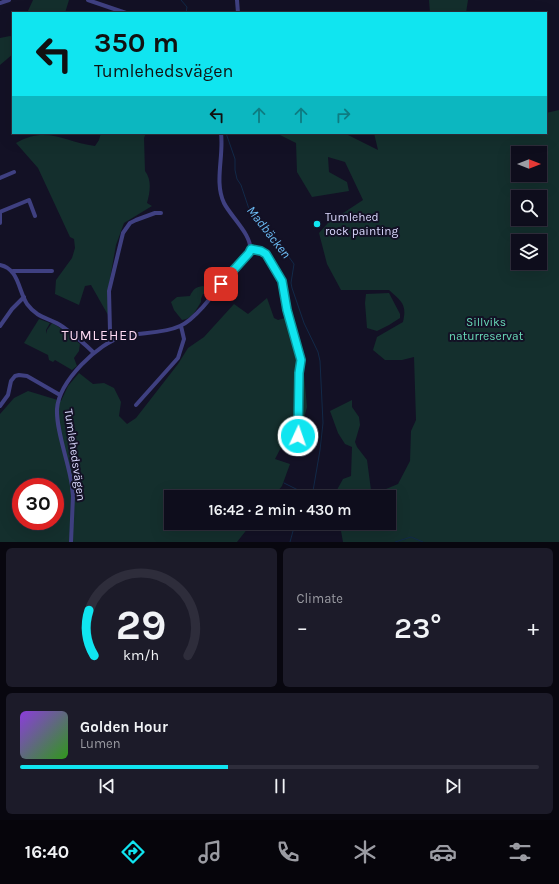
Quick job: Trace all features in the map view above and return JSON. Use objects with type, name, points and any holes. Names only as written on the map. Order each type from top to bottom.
[{"type":"street","points":[[0,3],[9,0]]},
{"type":"street","points":[[88,0],[123,12]]},
{"type":"street","points":[[237,0],[238,12]]},
{"type":"street","points":[[221,134],[220,186],[222,196],[230,214],[249,240],[251,249],[261,251],[266,254],[282,281],[287,310],[301,360],[299,373],[300,406],[298,436]]},
{"type":"street","points":[[0,178],[14,172]]},
{"type":"street","points":[[0,223],[0,212],[30,200],[35,216]]},
{"type":"street","points":[[112,340],[110,331],[109,291],[123,233],[130,223],[155,213],[161,213]]},
{"type":"street","name":"Tumlehedsvägen","points":[[71,542],[73,496],[72,481],[58,422],[57,409],[60,395],[68,382],[94,353],[112,340],[133,334],[181,326],[197,312],[251,249]]},
{"type":"street","points":[[0,265],[5,266],[13,272],[27,303],[38,315],[62,326],[94,353]]},
{"type":"street","points":[[13,272],[52,271]]},
{"type":"street","points":[[0,326],[12,309],[24,297]]},
{"type":"street","points":[[136,406],[178,358],[184,340],[181,326]]},
{"type":"street","name":"Tumlehedsvägen","points":[[0,406],[8,395],[12,379],[19,375],[27,376],[60,395]]},
{"type":"green space","points":[[33,0],[69,0],[65,12],[27,12]]},
{"type":"green space","points":[[429,0],[468,0],[466,12],[430,12]]},
{"type":"green space","points":[[12,37],[12,55],[0,65],[0,38]]},
{"type":"green space","name":"Sillviks naturreservat","points":[[559,110],[559,542],[343,542],[341,530],[396,530],[396,490],[384,490],[398,484],[410,461],[411,431],[416,420],[414,357],[402,360],[385,360],[373,350],[377,337],[403,322],[404,307],[389,290],[341,290],[327,264],[319,233],[328,223],[363,200],[345,162],[328,157],[329,172],[347,182],[349,191],[312,197],[297,172],[296,143],[278,134],[346,134],[378,150],[374,134],[547,134],[547,113]]},
{"type":"green space","points":[[101,134],[146,134],[144,138],[145,171],[149,178],[150,186],[147,203],[152,206],[124,223],[116,245],[108,290],[108,315],[91,285],[85,286],[79,305],[55,294],[56,280],[72,258],[75,248],[74,239],[70,237],[38,168],[16,143],[37,135],[56,136],[95,146]]},
{"type":"green space","points":[[203,286],[209,293],[203,294],[201,302],[191,316],[182,320],[174,310],[171,302],[177,297],[190,296],[195,289]]},
{"type":"green space","points":[[389,293],[400,314],[400,318],[377,331],[367,328],[365,303],[366,294]]},
{"type":"green space","points":[[267,298],[274,318],[278,320],[285,318],[296,359],[304,374],[307,407],[303,422],[288,434],[275,459],[290,464],[282,486],[279,490],[164,490],[164,530],[246,530],[237,542],[0,542],[0,414],[14,398],[28,391],[61,401],[68,386],[79,373],[93,384],[104,383],[114,388],[121,402],[119,416],[127,424],[136,418],[178,364],[188,348],[204,337],[234,304],[248,314]]},
{"type":"green space","points":[[39,319],[50,323],[46,330],[46,334],[52,323],[80,344],[79,351],[74,358],[77,366],[72,370],[55,360],[53,362],[49,360],[48,355],[24,343]]},
{"type":"green space","points":[[352,400],[352,407],[359,417],[360,425],[355,442],[367,460],[371,490],[337,490],[343,479],[351,476],[352,447],[345,444],[338,433],[330,411]]},
{"type":"waterway","name":"Madbäcken","points":[[181,0],[187,7],[186,12]]},
{"type":"waterway","name":"Madbäcken","points":[[226,134],[235,159],[237,179],[241,185],[250,212],[265,224],[294,264],[291,283],[292,288],[304,323],[318,352],[320,361],[323,423],[313,490]]},
{"type":"waterway","points":[[284,483],[298,490]]},
{"type":"waterway","name":"Madbäcken","points":[[290,542],[294,530]]},
{"type":"waterway","points":[[395,542],[411,537],[423,542]]},
{"type":"place","name":"Tumlehed rock painting","points":[[317,224]]},
{"type":"district","name":"TUMLEHED","points":[[100,335]]},
{"type":"route","points":[[221,284],[251,249],[261,251],[266,254],[282,281],[293,336],[301,360],[299,373],[300,401],[298,436]]}]
